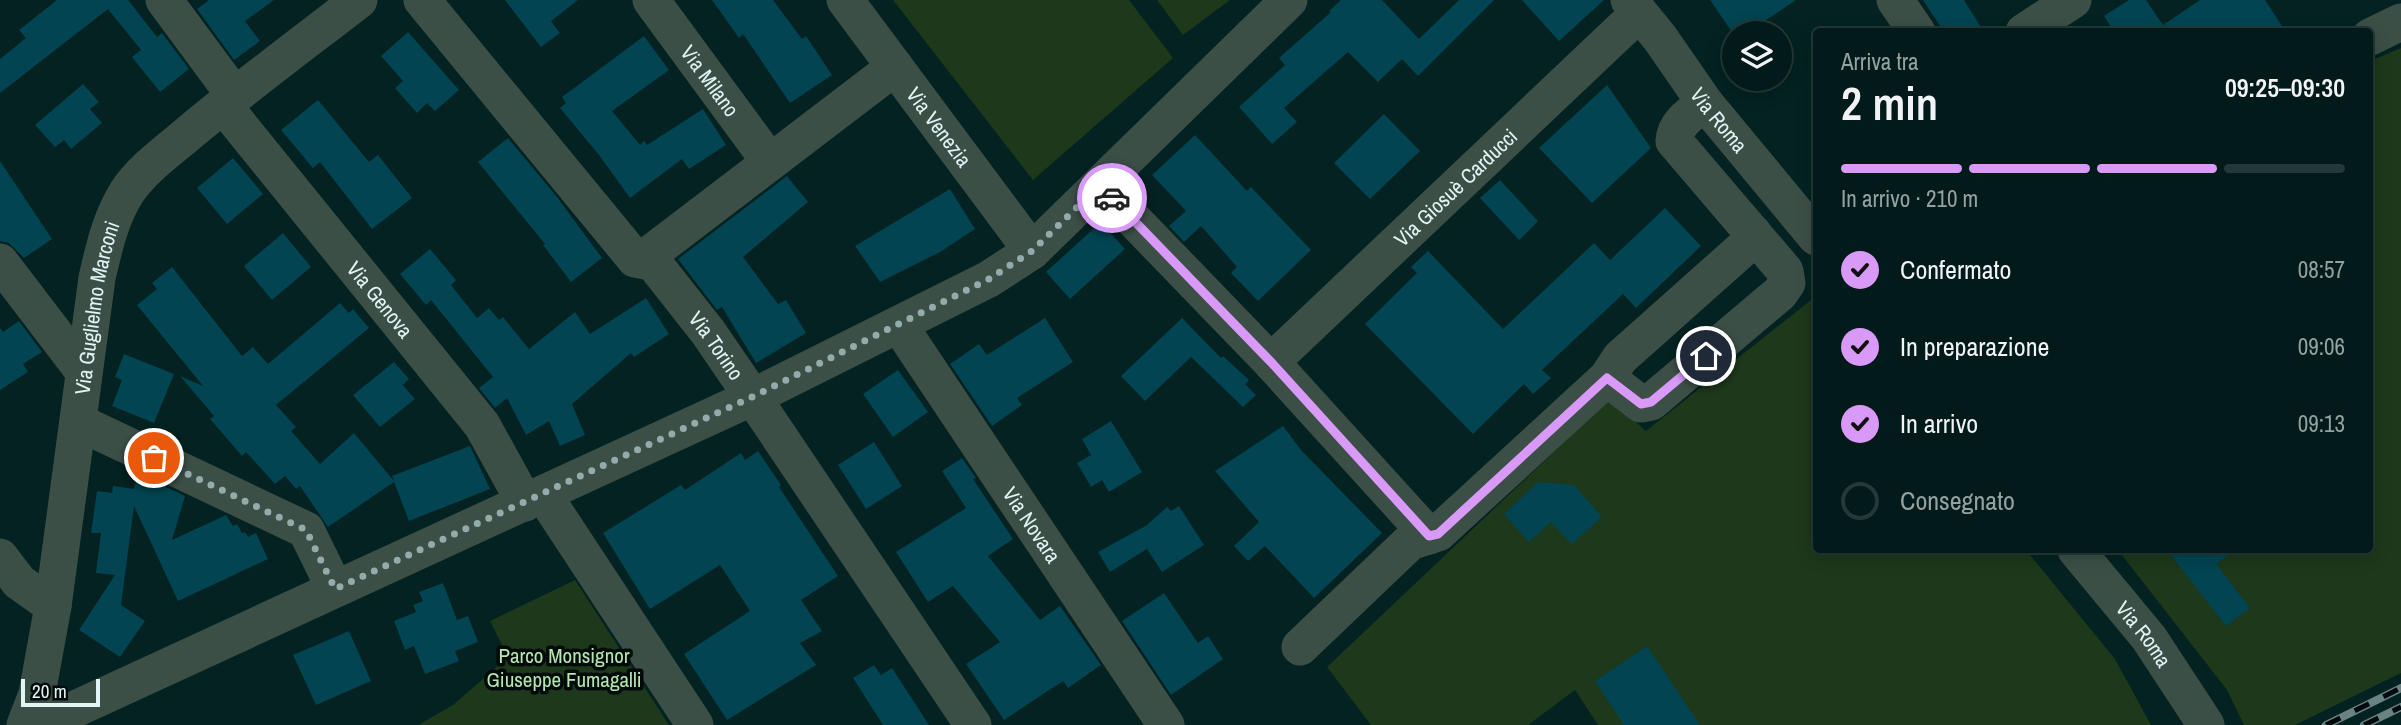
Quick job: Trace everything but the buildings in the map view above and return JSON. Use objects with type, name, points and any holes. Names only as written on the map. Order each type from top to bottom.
[{"type":"street","name":"Via Genova","points":[[164,0],[229,101],[482,425],[695,725]]},
{"type":"street","name":"Via Guglielmo Marconi","points":[[28,723],[37,694],[53,606],[97,278],[116,211],[129,190],[155,162],[359,0]]},
{"type":"street","name":"Via Torino","points":[[422,0],[635,259],[651,262],[656,266],[708,332],[973,725]]},
{"type":"street","name":"Via Milano","points":[[651,0],[770,162]]},
{"type":"street","name":"Via Venezia","points":[[845,0],[1032,251]]},
{"type":"street","points":[[28,723],[73,710],[534,498],[752,397],[989,279],[1032,251],[1289,0]]},
{"type":"street","points":[[1895,0],[1914,28]]},
{"type":"street","points":[[2030,28],[2073,0]]},
{"type":"street","name":"Via Roma","points":[[1634,6],[1705,103],[1813,233]]},
{"type":"street","name":"Via Giosuè Carducci","points":[[1271,362],[1634,6]]},
{"type":"street","points":[[2373,36],[2401,22]]},
{"type":"street","points":[[642,260],[895,67]]},
{"type":"street","points":[[1607,378],[1641,404],[1651,402],[1780,293],[1787,283],[1785,271],[1674,141],[1679,124],[1705,103]]},
{"type":"street","points":[[1100,185],[1271,362],[1429,536]]},
{"type":"street","points":[[1300,647],[1410,542],[1438,534],[1607,378],[1620,358],[1748,244],[1753,233]]},
{"type":"street","points":[[0,262],[84,372]]},
{"type":"street","name":"Via Novara","points":[[899,325],[1166,725]]},
{"type":"street","points":[[78,422],[306,530],[335,589]]},
{"type":"street","name":"Via Roma","points":[[2078,553],[2149,638],[2206,725]]},
{"type":"street","points":[[0,557],[19,582],[53,606]]},
{"type":"green space","points":[[893,0],[1129,0],[1173,58],[1033,180]]},
{"type":"green space","points":[[1157,0],[1230,0],[1183,35]]},
{"type":"green space","points":[[2401,48],[2401,673],[2295,725],[2244,725],[2227,690],[2120,553],[2373,553],[2373,60]]},
{"type":"green space","points":[[1813,298],[1813,553],[2028,553],[2115,659],[2151,725],[1598,725],[1575,690],[1528,725],[1371,725],[1327,667],[1610,399],[1646,431]]},
{"type":"green space","name":"Parco Monsignor Giuseppe Fumagalli","points":[[575,580],[669,725],[418,725],[453,705],[508,657],[490,621]]},
{"type":"railway","points":[[2326,725],[2401,688]]},
{"type":"railway","points":[[2364,725],[2401,707]]},
{"type":"way so far","points":[[154,458],[306,530],[335,589],[752,397],[899,325],[989,279],[1032,251],[1100,185],[1112,198]]},
{"type":"route","points":[[1112,198],[1271,362],[1429,536],[1438,534],[1607,378],[1641,404],[1651,402],[1706,356]]}]
